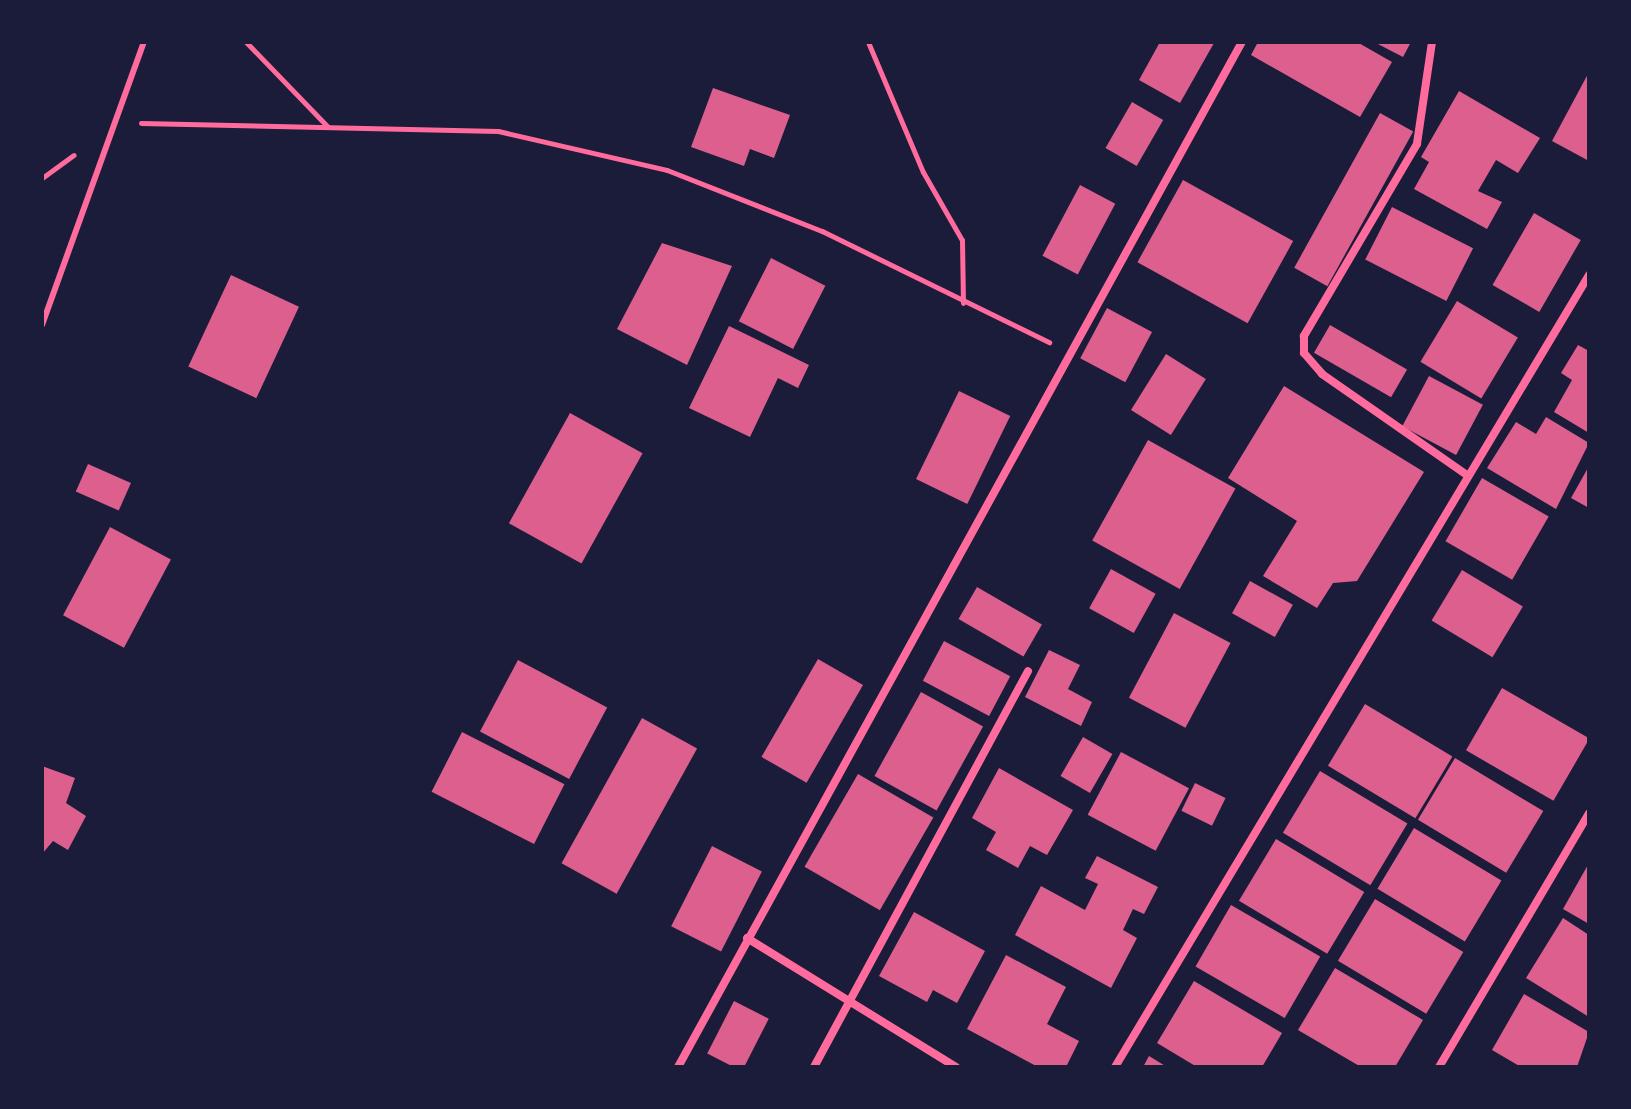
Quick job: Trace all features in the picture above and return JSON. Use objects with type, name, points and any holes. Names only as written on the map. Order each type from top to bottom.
[{"type":"street","points":[[678,1067],[1242,42]]},
{"type":"street","points":[[1432,42],[1417,144],[1304,336],[1304,353],[1322,374],[1468,476]]},
{"type":"street","points":[[1115,1067],[1589,275]]},
{"type":"street","points":[[814,1067],[1028,671]]},
{"type":"street","points":[[1439,1067],[1589,813]]},
{"type":"street","points":[[747,938],[852,999],[956,1067]]},
{"type":"lane","points":[[42,325],[144,42]]},
{"type":"path","points":[[246,42],[328,126]]},
{"type":"path","points":[[868,42],[923,172],[962,240],[963,303]]},
{"type":"path","points":[[117,123],[498,131],[667,170],[822,231],[963,303],[1071,353]]},
{"type":"building","points":[[1160,42],[1214,43],[1180,103],[1139,80]]},
{"type":"building","points":[[1258,42],[1357,42],[1392,62],[1360,117],[1251,55]]},
{"type":"building","points":[[1374,42],[1411,42],[1403,57]]},
{"type":"building","points":[[1589,72],[1589,161],[1552,141]]},
{"type":"building","points":[[713,88],[790,115],[774,158],[750,149],[744,166],[691,147]]},
{"type":"building","points":[[1459,91],[1540,138],[1518,173],[1496,160],[1478,191],[1502,202],[1487,229],[1414,189],[1429,162],[1421,157]]},
{"type":"building","points":[[1132,102],[1163,120],[1137,166],[1106,148]]},
{"type":"building","points":[[1380,113],[1413,131],[1327,286],[1294,268]]},
{"type":"building","points":[[1183,180],[1293,241],[1248,323],[1137,262]]},
{"type":"building","points":[[1080,185],[1115,204],[1078,274],[1042,256]]},
{"type":"building","points":[[1392,207],[1473,248],[1446,301],[1365,260]]},
{"type":"building","points":[[1534,213],[1581,240],[1539,312],[1492,285]]},
{"type":"building","points":[[662,243],[732,266],[687,365],[617,329]]},
{"type":"building","points":[[771,258],[825,286],[793,349],[739,321]]},
{"type":"building","points":[[231,275],[299,307],[256,398],[188,367]]},
{"type":"building","points":[[1457,301],[1518,338],[1481,398],[1420,362]]},
{"type":"building","points":[[1107,308],[1152,332],[1125,382],[1080,358]]},
{"type":"building","points":[[1330,325],[1407,370],[1391,397],[1314,353]]},
{"type":"building","points":[[729,326],[809,365],[798,388],[778,378],[750,437],[689,408]]},
{"type":"building","points":[[1578,345],[1589,351],[1589,433],[1554,412],[1572,380],[1561,373]]},
{"type":"building","points":[[1166,354],[1206,379],[1171,435],[1131,410]]},
{"type":"building","points":[[1429,376],[1483,405],[1456,455],[1402,426]]},
{"type":"building","points":[[1284,386],[1424,472],[1357,581],[1333,583],[1317,608],[1263,576],[1297,521],[1228,478]]},
{"type":"building","points":[[959,391],[1010,416],[967,504],[916,479]]},
{"type":"building","points":[[570,413],[643,453],[582,563],[509,523]]},
{"type":"building","points":[[1546,417],[1589,443],[1556,509],[1487,468],[1516,422],[1536,434]]},
{"type":"building","points":[[1148,440],[1235,488],[1180,589],[1092,541]]},
{"type":"building","points":[[88,464],[131,483],[119,511],[76,491]]},
{"type":"building","points":[[1589,466],[1589,508],[1571,498]]},
{"type":"building","points":[[1482,478],[1549,516],[1512,580],[1446,541]]},
{"type":"building","points":[[110,527],[171,559],[124,648],[63,615]]},
{"type":"building","points":[[1111,569],[1156,594],[1134,633],[1089,608]]},
{"type":"building","points":[[1462,570],[1523,607],[1492,657],[1432,621]]},
{"type":"building","points":[[1250,581],[1293,605],[1275,637],[1232,613]]},
{"type":"building","points":[[977,587],[1042,624],[1023,657],[958,619]]},
{"type":"building","points":[[1174,613],[1231,643],[1185,728],[1129,698]]},
{"type":"building","points":[[944,641],[1010,676],[989,716],[923,681]]},
{"type":"building","points":[[1049,650],[1080,665],[1068,689],[1092,702],[1081,726],[1025,697]]},
{"type":"building","points":[[818,659],[863,685],[807,783],[762,757]]},
{"type":"building","points":[[518,660],[607,707],[569,779],[480,732]]},
{"type":"building","points":[[1502,688],[1589,738],[1553,801],[1466,750]]},
{"type":"building","points":[[921,692],[983,726],[937,810],[874,776]]},
{"type":"building","points":[[1365,704],[1452,757],[1415,818],[1328,766]]},
{"type":"building","points":[[642,718],[697,749],[617,894],[562,863]]},
{"type":"building","points":[[462,732],[564,784],[534,844],[432,792]]},
{"type":"building","points":[[1083,737],[1112,754],[1090,793],[1060,776]]},
{"type":"building","points":[[1121,752],[1189,788],[1156,851],[1088,815]]},
{"type":"building","points":[[1455,758],[1543,811],[1506,873],[1418,820]]},
{"type":"building","points":[[42,766],[75,778],[66,803],[86,816],[68,850],[53,841],[42,854]]},
{"type":"building","points":[[999,768],[1073,810],[1047,855],[1030,846],[1018,868],[986,850],[996,832],[972,818]]},
{"type":"building","points":[[1320,771],[1407,824],[1370,885],[1283,833]]},
{"type":"building","points":[[858,774],[933,818],[880,910],[804,867]]},
{"type":"building","points":[[1195,783],[1226,798],[1212,826],[1181,811]]},
{"type":"building","points":[[1414,828],[1501,881],[1465,941],[1377,889]]},
{"type":"building","points":[[1276,839],[1364,892],[1327,954],[1239,901]]},
{"type":"building","points":[[712,846],[762,871],[721,952],[671,926]]},
{"type":"building","points":[[1097,856],[1158,887],[1144,914],[1133,909],[1123,930],[1137,938],[1111,988],[1015,935],[1041,886],[1085,910],[1098,884],[1085,878]]},
{"type":"building","points":[[1589,863],[1589,924],[1563,909]]},
{"type":"building","points":[[1375,899],[1463,952],[1426,1014],[1338,961]]},
{"type":"building","points":[[1231,905],[1320,956],[1285,1018],[1196,966]]},
{"type":"building","points":[[914,912],[985,951],[957,1003],[933,990],[927,1002],[879,976]]},
{"type":"building","points":[[1563,918],[1589,935],[1589,1017],[1526,978]]},
{"type":"building","points":[[1006,955],[1066,987],[1047,1024],[1079,1041],[1066,1067],[1038,1067],[967,1029]]},
{"type":"building","points":[[1335,968],[1423,1020],[1395,1067],[1361,1067],[1298,1030]]},
{"type":"building","points":[[1194,981],[1282,1033],[1262,1067],[1197,1067],[1157,1043]]},
{"type":"building","points":[[1524,994],[1589,1032],[1577,1067],[1521,1067],[1492,1050]]},
{"type":"building","points":[[734,1001],[769,1019],[744,1067],[734,1067],[707,1054]]},
{"type":"building","points":[[1149,1056],[1167,1067],[1143,1067]]}]
